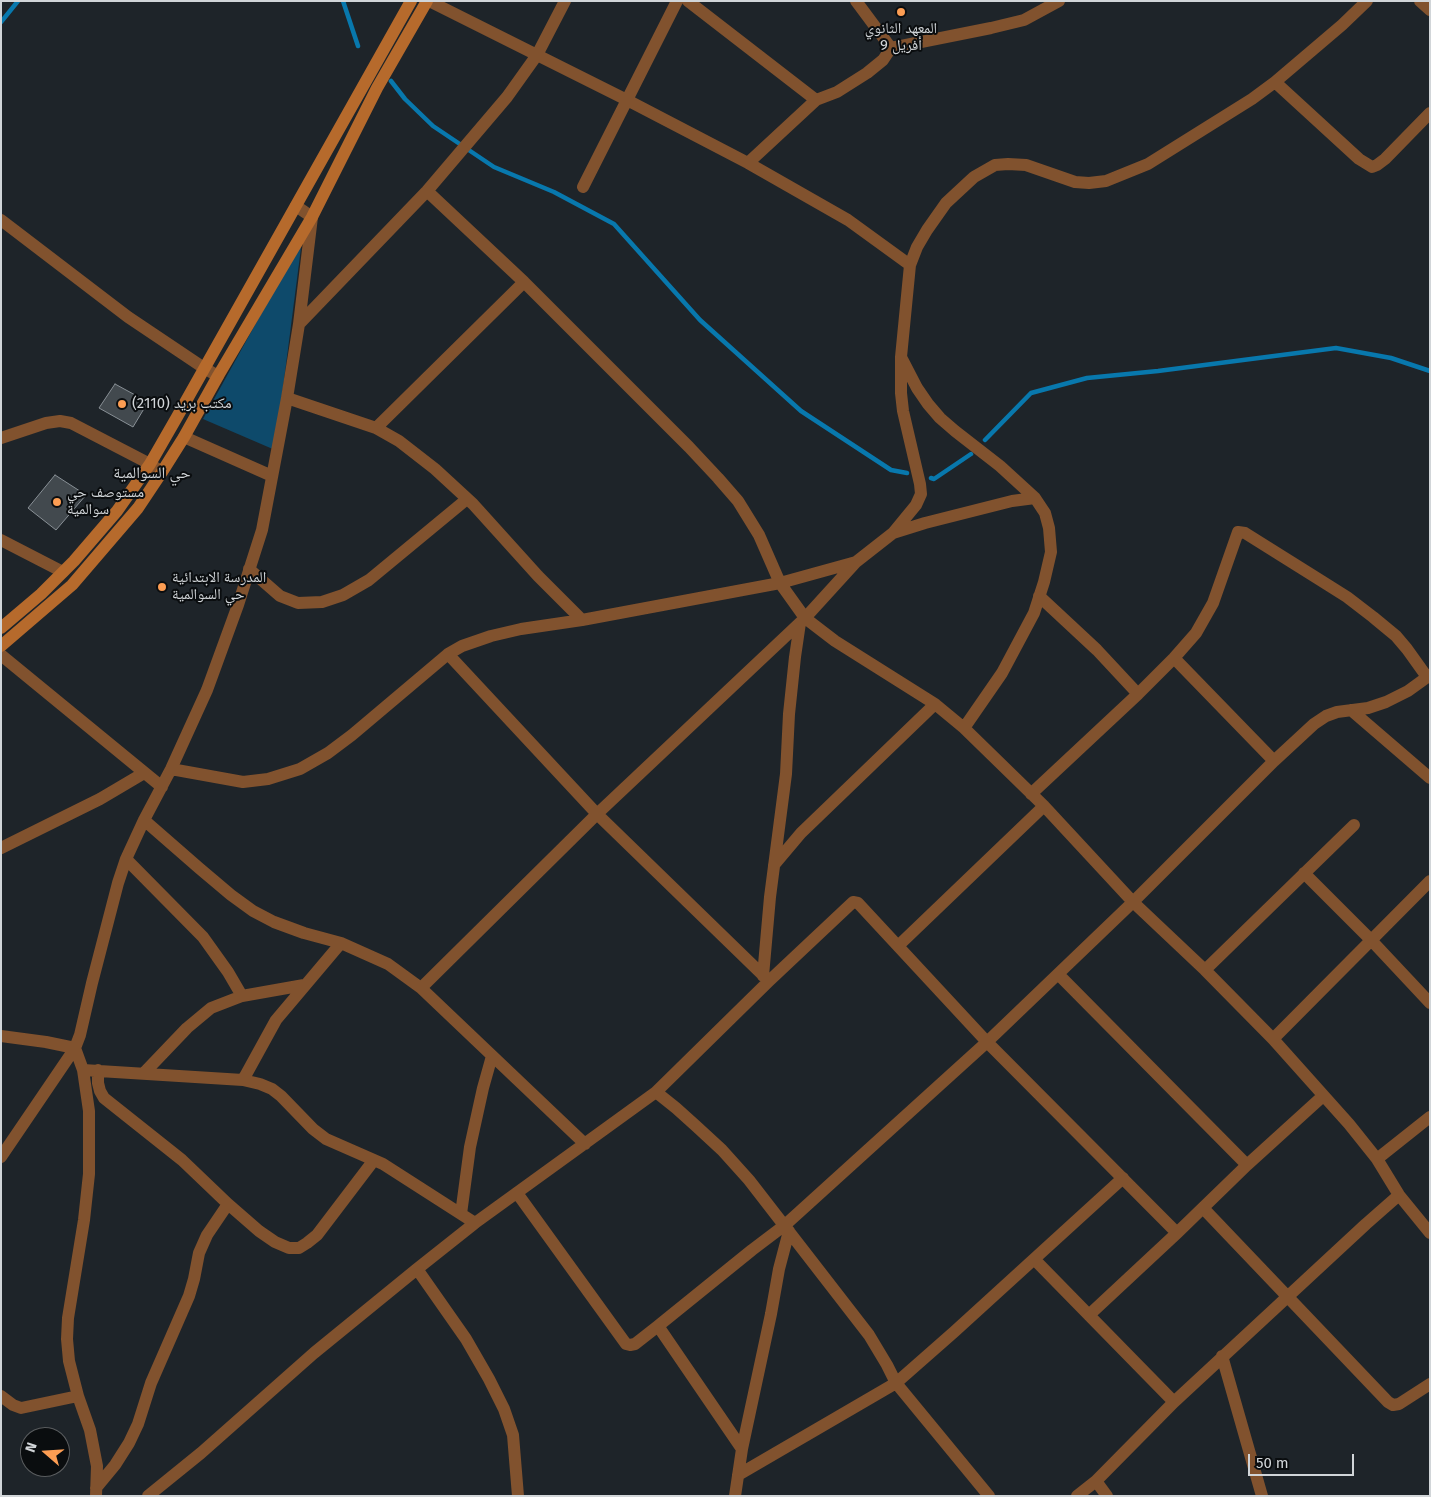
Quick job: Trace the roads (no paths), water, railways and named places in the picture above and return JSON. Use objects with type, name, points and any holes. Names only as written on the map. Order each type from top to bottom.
[{"type":"main road","points":[[1,628],[41,594],[63,572],[117,511],[150,464],[411,1]]},
{"type":"main road","points":[[1,646],[72,585],[138,508],[162,472],[184,438],[218,376],[312,217],[377,88],[428,1]]},
{"type":"street","points":[[428,1],[627,100],[748,163],[848,220],[910,265]]},
{"type":"street","points":[[299,324],[427,191],[508,97],[537,55],[565,1]]},
{"type":"street","points":[[583,187],[677,1]]},
{"type":"street","points":[[688,1],[816,100]]},
{"type":"street","points":[[856,1],[891,48]]},
{"type":"street","points":[[748,163],[816,100],[836,92],[867,73],[883,60],[891,48],[1024,20],[1060,1]]},
{"type":"street","points":[[421,988],[596,814],[803,621],[856,562],[894,533],[916,505],[921,494],[920,484],[903,411],[901,393],[901,357],[910,265],[917,247],[946,203],[974,177],[995,165],[1026,165],[1075,182],[1089,183],[1106,181],[1148,164],[1252,99],[1275,82],[1367,1]]},
{"type":"street","points":[[1420,1],[1430,10]]},
{"type":"street","points":[[1275,82],[1360,159],[1372,167],[1384,159],[1430,113]]},
{"type":"street","points":[[427,191],[524,282],[689,447],[738,501],[760,535],[780,583],[803,621],[935,704],[964,728],[1044,806],[1133,902],[1205,970],[1273,1039],[1349,1124],[1377,1159],[1399,1196],[1430,1232]]},
{"type":"street","points":[[1,1157],[75,1048],[126,859],[171,769],[207,690],[238,605],[262,530],[299,324],[312,217],[296,206]]},
{"type":"street","points":[[1,220],[128,317],[218,376]]},
{"type":"street","points":[[376,428],[524,282]]},
{"type":"street","points":[[901,357],[917,388],[940,418],[1000,466],[1035,498],[1045,513],[1049,528],[1052,552],[1034,613],[1002,673],[964,728]]},
{"type":"street","points":[[287,398],[376,428],[399,441],[435,469],[468,499],[538,576],[582,620]]},
{"type":"street","points":[[1,438],[46,423],[60,421],[71,423],[162,472]]},
{"type":"street","points":[[184,438],[272,476]]},
{"type":"street","points":[[894,533],[1012,500],[1035,498]]},
{"type":"street","points":[[249,569],[280,596],[298,604],[322,602],[343,595],[369,580],[468,499]]},
{"type":"street","points":[[517,1193],[622,1340],[630,1346],[635,1344],[752,1250],[787,1228],[987,1042],[1314,724],[1326,716],[1337,712],[1368,708],[1386,702],[1408,692],[1428,676],[1407,649],[1387,628],[1347,597],[1245,533],[1240,532],[1237,534],[1213,603],[1196,633],[1138,694],[1031,794]]},
{"type":"street","points":[[1,540],[63,572]]},
{"type":"street","points":[[171,769],[243,782],[268,779],[300,769],[328,753],[448,654],[462,646],[491,636],[540,626],[582,620],[780,583],[856,562]]},
{"type":"street","points":[[1039,596],[1097,650],[1138,694]]},
{"type":"street","points":[[766,978],[770,897],[786,774],[789,714],[795,657],[803,621]]},
{"type":"street","points":[[448,654],[596,814],[766,978]]},
{"type":"street","points":[[1,655],[162,787]]},
{"type":"street","points":[[1174,658],[1274,761]]},
{"type":"street","points":[[774,865],[801,833],[935,704]]},
{"type":"street","points":[[1351,710],[1430,778]]},
{"type":"street","points":[[1,848],[100,799],[144,772]]},
{"type":"street","points":[[898,946],[1044,806]]},
{"type":"street","points":[[144,820],[231,895],[253,910],[274,922],[340,943],[388,964],[421,988],[585,1144]]},
{"type":"street","points":[[1205,970],[1354,824]]},
{"type":"street","points":[[126,859],[203,937],[228,972],[242,996]]},
{"type":"street","points":[[1304,874],[1371,940],[1430,1003]]},
{"type":"street","points":[[1273,1039],[1430,880]]},
{"type":"street","points":[[154,1494],[314,1353],[416,1269],[656,1092],[766,978],[853,902],[858,902],[987,1042],[1177,1233]]},
{"type":"street","points":[[243,1080],[276,1020],[340,943]]},
{"type":"street","points":[[1058,974],[1247,1165]]},
{"type":"street","points":[[144,1073],[187,1028],[211,1008],[242,996],[304,985]]},
{"type":"street","points":[[1,1036],[75,1048]]},
{"type":"street","points":[[75,1048],[83,1070],[89,1110],[89,1174],[84,1220],[68,1318],[67,1340],[69,1361],[78,1396],[90,1430],[97,1466],[96,1492]]},
{"type":"street","points":[[461,1214],[470,1147],[492,1056]]},
{"type":"street","points":[[83,1070],[243,1080],[260,1084],[272,1089],[281,1096],[313,1129],[326,1139],[392,1169],[476,1223]]},
{"type":"street","points":[[98,1070],[100,1091],[104,1098],[182,1160],[259,1232],[289,1248],[299,1248],[317,1235],[374,1160]]},
{"type":"street","points":[[656,1092],[722,1150],[749,1180],[869,1335],[896,1383],[989,1496]]},
{"type":"street","points":[[1089,1315],[1247,1165],[1323,1096]]},
{"type":"street","points":[[1377,1159],[1430,1117]]},
{"type":"street","points":[[738,1475],[896,1383],[1122,1178]]},
{"type":"street","points":[[1077,1496],[1096,1481],[1222,1356],[1399,1196]]},
{"type":"street","points":[[96,1492],[132,1436],[141,1416],[151,1383],[189,1296],[199,1253],[206,1235],[228,1204]]},
{"type":"street","points":[[1203,1208],[1388,1402],[1394,1405],[1399,1404],[1430,1384]]},
{"type":"street","points":[[735,1496],[742,1449],[787,1228]]},
{"type":"street","points":[[1034,1259],[1174,1402]]},
{"type":"street","points":[[416,1269],[466,1339],[504,1409],[513,1435],[518,1496]]},
{"type":"street","points":[[658,1326],[742,1449]]},
{"type":"street","points":[[1222,1356],[1262,1496]]},
{"type":"street","points":[[1,1396],[12,1405],[21,1408],[78,1396]]},
{"type":"street","points":[[1096,1481],[1107,1496]]},
{"type":"waterway","points":[[1,22],[18,1]]},
{"type":"waterway","points":[[343,1],[358,46]]},
{"type":"waterway","points":[[391,81],[405,99],[433,126],[494,167],[554,192],[614,224],[700,320],[801,411],[891,470],[907,473]]},
{"type":"waterway","points":[[985,440],[1031,393],[1087,378],[1158,371],[1336,348],[1391,358],[1430,371]]},
{"type":"waterway","points":[[931,478],[934,479],[971,454]]},
{"type":"place","name":"المعهد الثانوي 9 أفريل","points":[[901,12]]},
{"type":"place","name":"مكتب بريد (2110)","points":[[122,404]]},
{"type":"place","name":"مستوصف حي سوالمية","points":[[57,502]]},
{"type":"place","name":"المدرسة الابتدائية حي السوالمية","points":[[162,587]]},
{"type":"district","name":"حي السوالمية","points":[[152,474]]}]
